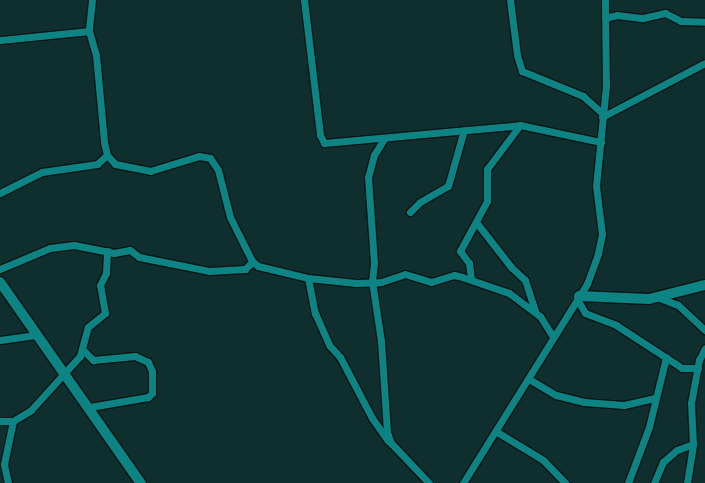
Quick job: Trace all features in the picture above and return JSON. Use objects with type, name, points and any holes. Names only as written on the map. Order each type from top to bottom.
[{"type":"street","points":[[92,0],[89,30],[96,55],[107,155],[115,164],[150,171],[199,156],[210,158],[218,170],[230,217],[252,262],[308,278],[381,282],[405,274],[430,282],[454,275],[500,288],[535,311]]},
{"type":"street","points":[[304,0],[322,140],[330,144],[520,125],[601,142]]},
{"type":"street","points":[[510,0],[517,56],[522,72],[583,96],[602,115]]},
{"type":"street","points":[[463,483],[497,432],[578,298],[591,275],[600,245],[596,186],[606,86],[605,0]]},
{"type":"street","points":[[605,18],[617,15],[642,18],[665,13],[681,21],[705,22]]},
{"type":"street","points":[[0,40],[89,30]]},
{"type":"street","points":[[602,115],[705,64]]},
{"type":"street","points":[[471,280],[469,263],[460,251],[489,194],[487,169],[520,125]]},
{"type":"street","points":[[410,212],[420,202],[448,186],[464,130]]},
{"type":"street","points":[[384,139],[374,155],[368,177],[374,263],[372,281],[381,342],[387,432],[391,443]]},
{"type":"street","points":[[0,193],[42,172],[97,164],[107,155]]},
{"type":"street","points":[[476,222],[525,280],[535,311],[553,337]]},
{"type":"street","points":[[0,269],[50,248],[74,246],[107,251],[130,250],[139,257],[209,271],[245,269],[252,262]]},
{"type":"street","points":[[0,421],[13,421],[32,410],[63,372],[73,365],[82,349],[88,327],[105,313],[100,285],[106,274],[107,251]]},
{"type":"street","points":[[308,278],[316,313],[330,346],[340,357],[372,418],[391,443],[429,483]]},
{"type":"street","points":[[0,282],[141,483]]},
{"type":"street","points":[[578,298],[657,297],[705,285]]},
{"type":"street","points":[[657,297],[678,305],[705,330]]},
{"type":"street","points":[[578,298],[585,313],[616,325],[685,370],[698,368]]},
{"type":"street","points":[[0,340],[36,335]]},
{"type":"street","points":[[688,483],[693,444],[690,416],[698,368],[705,348]]},
{"type":"street","points":[[82,349],[93,360],[135,356],[148,362],[152,371],[152,393],[148,397],[90,408]]},
{"type":"street","points":[[628,483],[649,427],[666,357]]},
{"type":"street","points":[[529,379],[556,395],[584,402],[624,405],[655,398]]},
{"type":"street","points":[[8,483],[2,464],[13,421]]},
{"type":"street","points":[[497,432],[543,460],[562,482]]},
{"type":"street","points":[[654,483],[663,462],[677,450],[693,444]]}]
